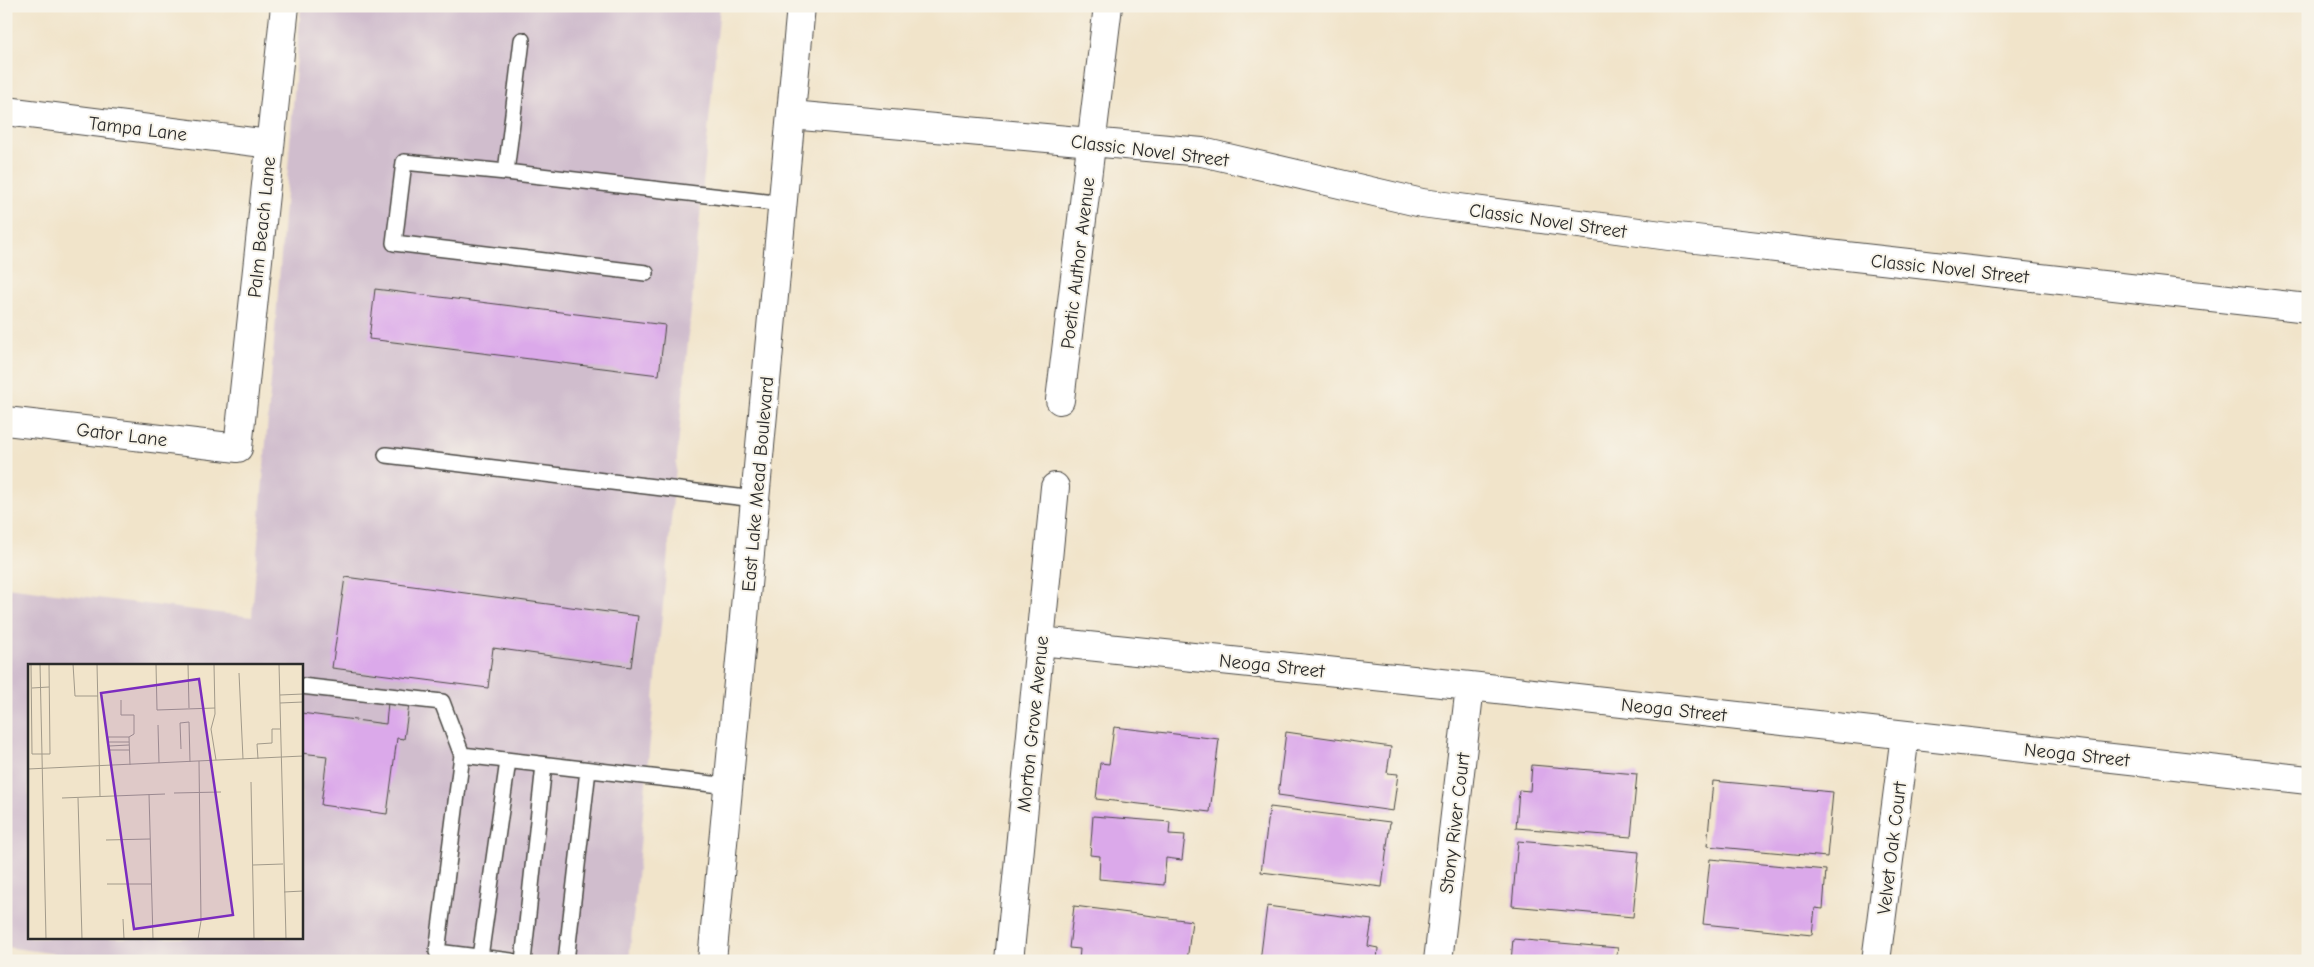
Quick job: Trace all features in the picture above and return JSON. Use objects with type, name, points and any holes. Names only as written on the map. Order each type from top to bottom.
[{"type":"street","name":"Palm Beach Lane","points":[[238,448],[285,6]]},
{"type":"street","name":"East Lake Mead Boulevard","points":[[712,961],[802,6]]},
{"type":"street","name":"Poetic Author Avenue","points":[[1060,400],[1108,6]]},
{"type":"street","name":"Tampa Lane","points":[[6,111],[270,144]]},
{"type":"street","name":"Classic Novel Street","points":[[792,115],[1202,152],[1432,204],[1669,236],[2308,308]]},
{"type":"street","name":"Gator Lane","points":[[6,421],[238,448]]},
{"type":"street","name":"Morton Grove Avenue","points":[[1009,961],[1055,487]]},
{"type":"street","name":"Neoga Street","points":[[1040,641],[1470,686],[2308,780]]},
{"type":"street","name":"Stony River Court","points":[[1438,961],[1470,686]]},
{"type":"street","name":"Velvet Oak Court","points":[[1876,961],[1905,734]]},
{"type":"lane","points":[[506,172],[522,40]]},
{"type":"lane","points":[[646,273],[394,243],[404,162],[783,204]]},
{"type":"lane","points":[[386,455],[755,499]]},
{"type":"lane","points":[[302,686],[442,702],[462,755],[437,952],[511,961]]},
{"type":"lane","points":[[462,755],[729,786]]},
{"type":"lane","points":[[480,957],[508,760]]},
{"type":"lane","points":[[523,961],[544,765]]},
{"type":"lane","points":[[566,961],[588,770]]},
{"type":"shaded area","points":[[301,6],[720,6],[629,961],[108,961],[6,947],[6,587],[252,617]]},
{"type":"building","points":[[375,289],[665,325],[659,375],[369,339]]},
{"type":"building","points":[[345,577],[638,616],[631,667],[493,648],[488,688],[332,668]]},
{"type":"building","points":[[388,702],[409,705],[404,739],[397,738],[387,814],[321,805],[327,756],[302,753],[302,713],[386,724]]},
{"type":"building","points":[[1114,727],[1219,739],[1210,812],[1096,799],[1100,763],[1109,764]]},
{"type":"building","points":[[1286,732],[1391,747],[1387,773],[1398,774],[1393,811],[1278,795]]},
{"type":"building","points":[[1532,765],[1637,774],[1631,837],[1516,828],[1519,790],[1530,791]]},
{"type":"building","points":[[1713,781],[1833,792],[1827,857],[1707,846]]},
{"type":"building","points":[[1270,807],[1390,822],[1382,887],[1261,872]]},
{"type":"building","points":[[1093,816],[1170,822],[1169,834],[1185,835],[1182,860],[1166,858],[1164,885],[1099,879],[1100,856],[1090,855]]},
{"type":"building","points":[[1518,841],[1639,852],[1633,917],[1512,906]]},
{"type":"building","points":[[1710,859],[1826,870],[1823,909],[1815,908],[1812,935],[1703,924]]},
{"type":"building","points":[[1074,906],[1192,921],[1187,961],[1079,961],[1080,949],[1069,948]]},
{"type":"building","points":[[1267,906],[1372,920],[1368,946],[1378,948],[1377,961],[1260,961]]},
{"type":"building","points":[[1513,939],[1618,948],[1616,961],[1511,961]]}]
